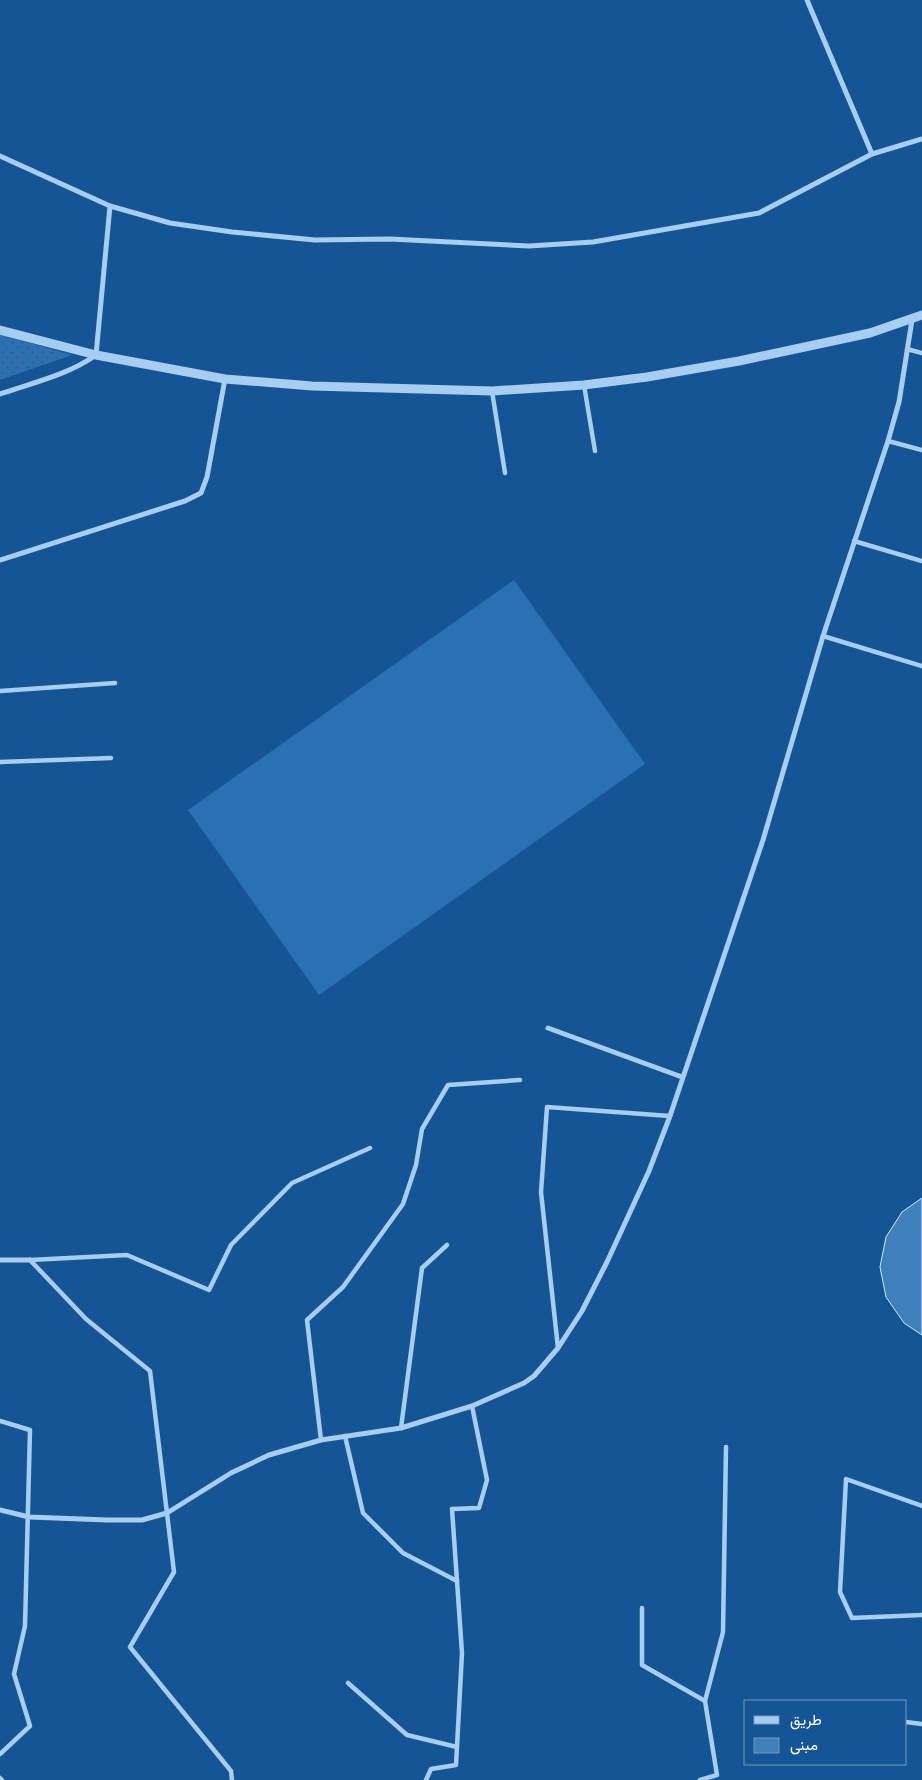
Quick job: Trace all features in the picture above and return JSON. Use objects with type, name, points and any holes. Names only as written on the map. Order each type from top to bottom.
[{"type":"street","points":[[807,0],[872,154]]},
{"type":"street","points":[[0,156],[110,206],[170,223],[232,232],[315,240],[390,239],[529,246],[584,243],[759,213],[872,154],[922,139]]},
{"type":"street","points":[[96,355],[110,206]]},
{"type":"street","points":[[0,330],[96,355],[225,379],[312,386],[492,391],[584,385],[647,377],[739,361],[870,332],[912,320],[922,315]]},
{"type":"street","points":[[0,1510],[29,1517],[142,1520],[167,1513],[238,1469],[269,1455],[320,1440],[401,1428],[472,1406],[524,1383],[534,1376],[558,1348],[582,1311],[607,1262],[649,1171],[670,1116],[763,840],[824,636],[888,441],[899,402],[912,320]]},
{"type":"street","points":[[907,349],[922,353]]},
{"type":"street","points":[[0,394],[52,377],[84,363],[96,355]]},
{"type":"street","points":[[0,560],[185,501],[201,494],[207,477],[225,379]]},
{"type":"street","points":[[584,385],[595,451]]},
{"type":"street","points":[[492,391],[505,473]]},
{"type":"street","points":[[888,441],[922,450]]},
{"type":"street","points":[[854,541],[922,561]]},
{"type":"street","points":[[824,636],[922,666]]},
{"type":"street","points":[[0,691],[115,683]]},
{"type":"street","points":[[0,762],[111,758]]},
{"type":"street","points":[[548,1028],[682,1077]]},
{"type":"street","points":[[320,1440],[307,1320],[344,1287],[402,1204],[416,1165],[422,1129],[448,1085],[520,1080]]},
{"type":"street","points":[[558,1348],[541,1192],[546,1107],[670,1116]]},
{"type":"street","points":[[0,1260],[127,1255],[209,1290],[231,1245],[292,1183],[370,1148]]},
{"type":"street","points":[[401,1428],[422,1268],[447,1245]]},
{"type":"street","points":[[30,1260],[86,1319],[150,1371],[174,1572],[130,1647],[231,1771],[232,1780]]},
{"type":"street","points":[[426,1780],[431,1769],[456,1765],[462,1653],[452,1509],[479,1508],[487,1480],[472,1406]]},
{"type":"street","points":[[0,1421],[30,1430],[25,1626],[14,1674],[30,1726],[0,1754]]},
{"type":"street","points":[[344,1436],[363,1513],[403,1553],[457,1581]]},
{"type":"street","points":[[700,1780],[717,1775],[705,1701],[723,1632],[726,1447]]},
{"type":"street","points":[[922,1506],[846,1479],[840,1592],[852,1618],[922,1615]]},
{"type":"street","points":[[642,1608],[642,1665],[705,1701]]},
{"type":"street","points":[[348,1683],[407,1735],[457,1747]]},
{"type":"street","points":[[907,1722],[922,1724]]},
{"type":"shaded area","points":[[0,334],[72,355],[0,380]]},
{"type":"shaded area","points":[[514,580],[645,764],[319,995],[188,810]]},
{"type":"building","points":[[922,1198],[922,1335],[904,1323],[886,1297],[880,1267],[886,1237],[902,1212]]}]
